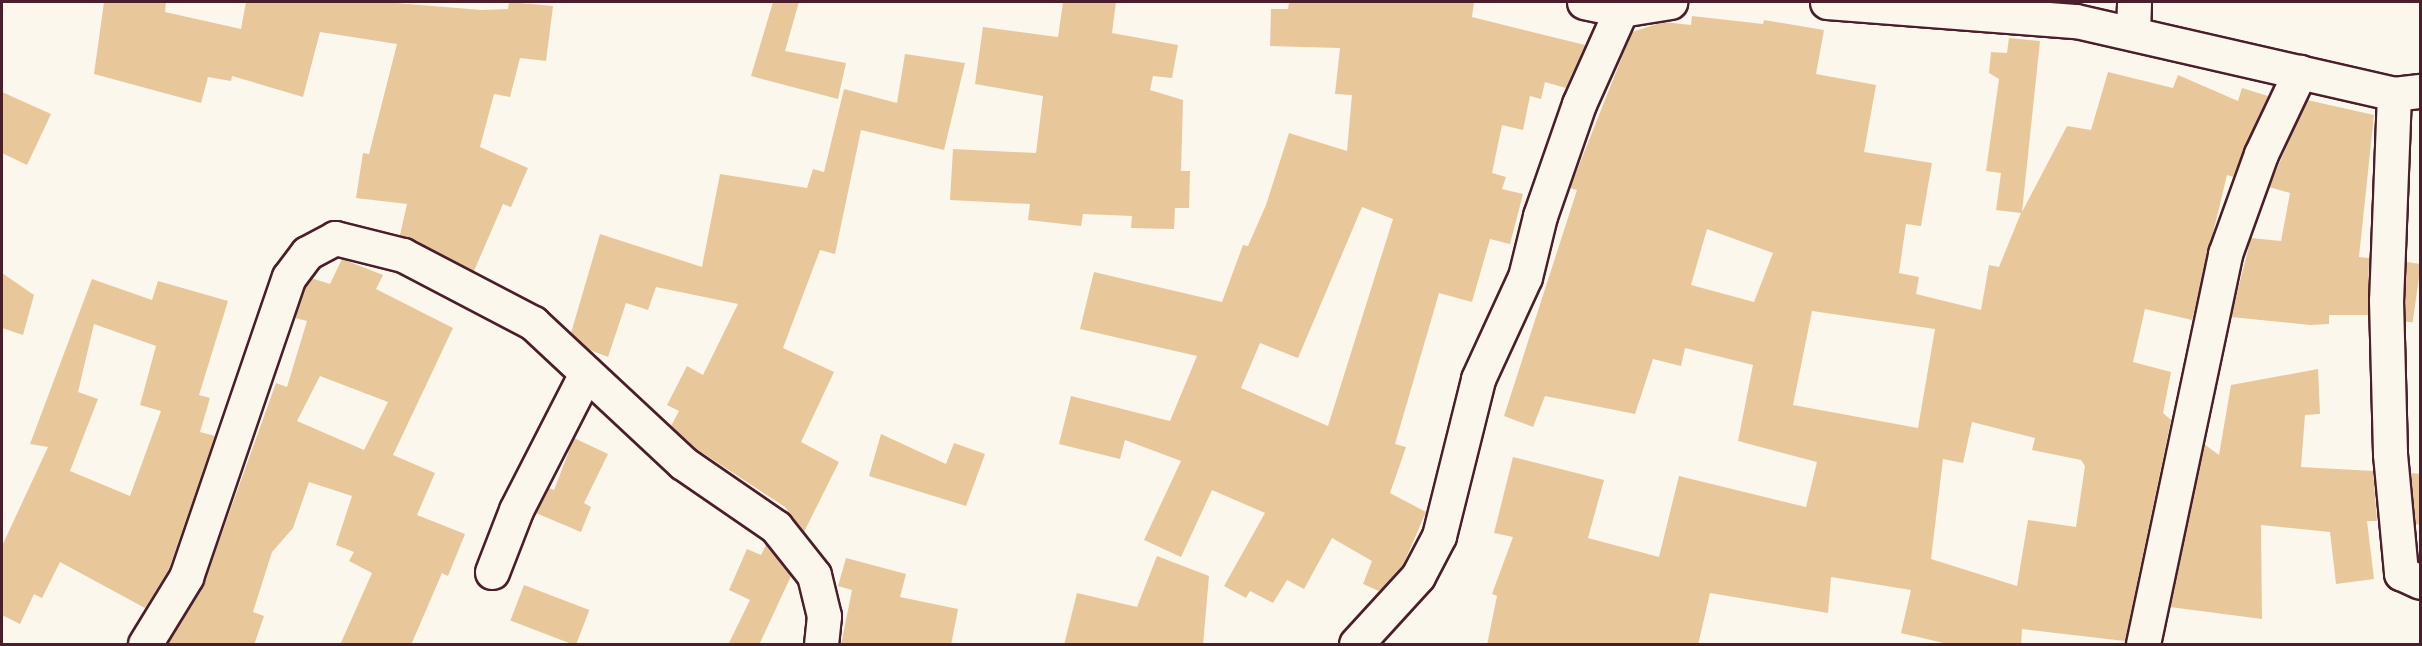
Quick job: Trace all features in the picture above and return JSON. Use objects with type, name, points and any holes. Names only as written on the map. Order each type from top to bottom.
[{"type":"street","points":[[1584,2],[1622,10],[1671,2]]},
{"type":"street","points":[[1827,2],[2076,21],[2134,17],[2300,72],[2408,92],[2386,300],[2390,454],[2401,573],[2421,582]]},
{"type":"street","points":[[1356,645],[1418,576],[1439,537],[1478,379],[1526,277],[1540,216],[1579,104],[1622,10]]},
{"type":"street","points":[[2143,645],[2225,254],[2261,154],[2300,72]]},
{"type":"street","points":[[145,645],[186,577],[289,277],[308,253],[334,238],[404,255],[533,323],[682,463],[776,527],[814,575],[824,616],[821,645]]},
{"type":"street","points":[[492,572],[516,510],[586,373]]},
{"type":"building","points":[[104,2],[166,2],[165,12],[241,29],[246,2],[384,2],[482,10],[508,9],[509,2],[553,6],[546,61],[520,58],[510,97],[494,94],[480,147],[528,168],[511,207],[503,204],[474,271],[400,235],[407,204],[356,198],[363,153],[369,154],[397,44],[320,32],[303,97],[232,76],[231,81],[208,77],[201,103],[94,74]]},
{"type":"building","points":[[773,2],[799,2],[785,51],[846,63],[838,99],[751,76]]},
{"type":"building","points":[[1063,2],[1116,2],[1112,33],[1178,45],[1172,78],[1153,76],[1150,90],[1183,100],[1181,171],[1190,171],[1189,208],[1175,208],[1174,229],[1131,228],[1132,216],[1083,214],[1081,226],[1028,220],[1030,204],[950,200],[953,149],[1036,153],[1043,96],[975,84],[983,27],[1058,37]]},
{"type":"building","points":[[1289,2],[1474,2],[1472,17],[1585,45],[1566,88],[1545,82],[1541,99],[1530,96],[1523,130],[1502,125],[1492,173],[1506,177],[1502,189],[1523,194],[1510,244],[1490,239],[1472,302],[1439,293],[1395,444],[1406,447],[1390,493],[1426,512],[1403,565],[1379,591],[1363,584],[1372,561],[1332,538],[1304,589],[1287,580],[1273,603],[1250,591],[1246,598],[1224,586],[1265,513],[1212,490],[1181,557],[1144,540],[1181,461],[1125,440],[1120,459],[1059,444],[1071,396],[1170,421],[1197,356],[1080,329],[1094,272],[1222,302],[1243,245],[1248,246],[1266,205],[1289,133],[1347,151],[1352,95],[1335,94],[1340,48],[1270,46],[1271,9],[1288,9]],"holes":[[[1362,207],[1393,219],[1328,426],[1241,388],[1260,343],[1298,358]]]},
{"type":"building","points":[[1692,16],[1763,24],[1764,20],[1824,30],[1816,74],[1876,85],[1864,152],[1932,163],[1921,226],[1906,224],[1899,273],[1919,277],[1916,294],[1981,310],[1989,265],[1999,267],[2021,213],[1996,210],[2001,173],[1986,171],[1999,79],[1989,73],[1991,52],[2007,53],[2009,38],[2040,41],[2022,212],[2067,126],[2091,130],[2108,72],[2173,88],[2178,75],[2238,101],[2242,88],[2268,96],[2233,177],[2227,175],[2192,320],[2145,309],[2133,362],[2171,372],[2163,413],[2171,420],[2125,641],[2022,629],[2021,645],[1952,645],[1901,633],[1911,590],[1831,577],[1828,613],[1710,593],[1698,645],[1487,645],[1497,596],[1492,594],[1513,537],[1494,533],[1513,457],[1604,480],[1588,538],[1659,557],[1679,476],[1806,507],[1817,462],[1738,441],[1753,365],[1685,348],[1681,366],[1653,359],[1635,414],[1545,396],[1533,427],[1504,416],[1577,190],[1570,188],[1632,32],[1663,22],[1691,25]],"holes":[[[1707,229],[1773,253],[1754,302],[1691,285]],[[1812,311],[1935,329],[1918,428],[1793,405]],[[1972,422],[2035,438],[2032,450],[2081,460],[2085,466],[2076,527],[2028,520],[2017,586],[1931,559],[1943,459],[1963,463]]]},
{"type":"building","points":[[905,54],[965,63],[944,150],[861,130],[835,254],[820,250],[783,348],[834,372],[801,442],[839,462],[804,532],[785,507],[695,448],[671,426],[679,411],[667,405],[687,366],[703,375],[738,304],[656,287],[648,310],[626,303],[608,357],[590,350],[571,333],[600,234],[702,267],[720,174],[807,188],[813,169],[824,172],[844,89],[897,103]]},
{"type":"building","points":[[2,92],[51,114],[27,165],[2,153]]},
{"type":"building","points":[[2307,100],[2374,115],[2359,257],[2369,258],[2368,315],[2329,315],[2329,324],[2310,325],[2231,317],[2251,238],[2281,241],[2290,193],[2269,187]]},
{"type":"building","points":[[342,259],[383,275],[376,289],[453,328],[393,455],[435,473],[417,515],[465,534],[448,576],[442,573],[411,645],[340,645],[372,573],[349,561],[354,552],[336,545],[352,496],[309,482],[293,528],[272,552],[253,612],[264,616],[254,645],[167,645],[204,583],[276,383],[287,387],[307,321],[295,318],[306,286],[311,278],[330,284]],"holes":[[[320,376],[388,402],[364,450],[297,421]]]},
{"type":"building","points":[[2406,262],[2420,264],[2413,323],[2398,320]]},
{"type":"building","points":[[2,273],[34,295],[23,335],[2,328]]},
{"type":"building","points":[[92,279],[152,300],[158,281],[228,301],[199,395],[210,398],[200,432],[215,436],[169,569],[145,608],[60,562],[42,598],[34,594],[20,624],[2,615],[2,546],[48,447],[30,444]],"holes":[[[94,324],[156,346],[140,405],[161,411],[130,496],[70,471],[98,399],[78,392]]]},
{"type":"building","points":[[2318,369],[2320,414],[2305,415],[2301,467],[2373,471],[2377,521],[2367,521],[2374,579],[2336,584],[2330,532],[2261,525],[2262,619],[2170,607],[2204,444],[2219,455],[2231,385]]},
{"type":"building","points":[[881,434],[946,464],[954,443],[985,454],[966,506],[869,476]]},
{"type":"building","points":[[574,438],[608,454],[584,503],[591,507],[581,532],[536,513],[549,488],[554,490]]},
{"type":"building","points":[[2411,473],[2421,474],[2421,525],[2415,524]]},
{"type":"building","points":[[766,545],[791,576],[759,645],[728,645],[750,600],[729,590],[747,549],[761,555]]},
{"type":"building","points":[[1157,556],[1209,576],[1203,645],[1064,645],[1077,593],[1137,607]]},
{"type":"building","points":[[846,558],[906,574],[900,597],[958,609],[951,645],[841,645],[852,590],[838,586]]},
{"type":"building","points":[[524,585],[589,610],[576,644],[510,620]]}]
